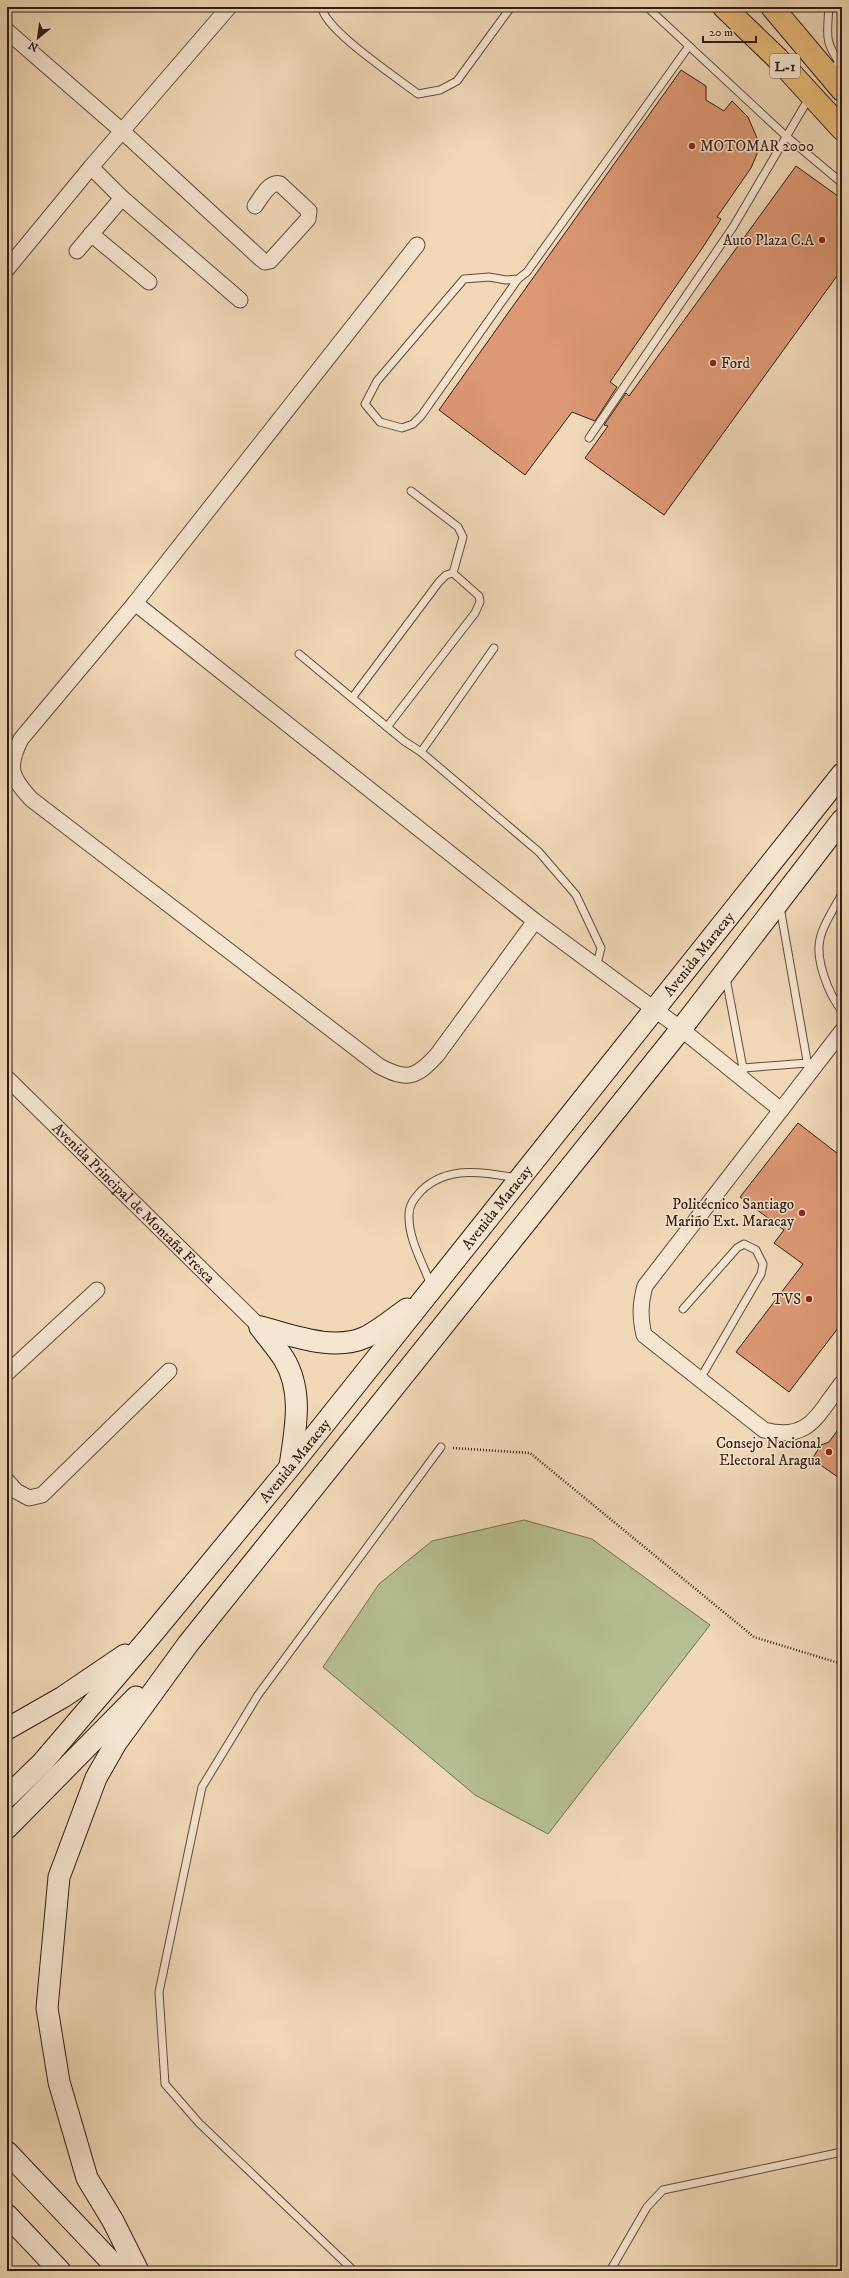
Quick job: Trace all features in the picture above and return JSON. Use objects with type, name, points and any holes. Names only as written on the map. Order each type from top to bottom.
[{"type":"main road","name":"L-1","points":[[724,7],[778,59],[842,129]]},
{"type":"main road","name":"L-1","points":[[772,7],[839,74]]},
{"type":"street","points":[[7,269],[91,167],[229,7]]},
{"type":"street","points":[[7,31],[122,131],[261,259],[265,262],[270,261],[308,219],[309,211],[280,184],[277,183],[271,185],[254,206]]},
{"type":"street","points":[[91,167],[122,198],[240,300]]},
{"type":"street","points":[[77,251],[122,198]]},
{"type":"street","points":[[92,234],[149,282]]},
{"type":"street","points":[[417,245],[134,603],[21,739],[13,755],[11,771],[16,783],[31,799],[379,1066],[394,1074],[407,1077],[423,1070],[437,1055],[535,921]]},
{"type":"street","points":[[134,603],[535,921],[596,964],[654,1011],[744,1075],[782,1110]]},
{"type":"street","name":"Avenida Maracay","points":[[148,1639],[290,1467],[427,1293],[842,774]]},
{"type":"street","name":"Avenida Maracay","points":[[188,1644],[681,1029],[842,820]]},
{"type":"street","points":[[842,1031],[808,1069],[782,1110],[645,1286],[641,1301],[640,1317],[644,1335],[764,1430],[778,1434],[795,1433],[809,1425],[842,1383]]},
{"type":"street","name":"Avenida Principal de Montaña Fresca","points":[[7,1078],[260,1327]]},
{"type":"street","points":[[7,1373],[97,1290]]},
{"type":"street","points":[[260,1327],[315,1341],[340,1342],[365,1337],[427,1293]]},
{"type":"street","points":[[260,1327],[285,1360],[295,1390],[297,1421],[290,1467]]},
{"type":"street","points":[[7,1482],[16,1491],[29,1498],[42,1494],[169,1371]]},
{"type":"street","points":[[7,1729],[64,1697],[148,1639]]},
{"type":"street","points":[[7,1797],[42,1763],[148,1639]]},
{"type":"street","points":[[7,1828],[188,1644]]},
{"type":"street","points":[[138,2271],[113,2221],[87,2178],[59,2082],[47,2008],[59,1877],[96,1778],[116,1743],[188,1644]]},
{"type":"street","points":[[7,2152],[120,2271]]},
{"type":"street","points":[[7,2215],[60,2271]]},
{"type":"lane","points":[[322,7],[322,14],[343,37],[418,94],[440,90],[457,82],[511,7]]},
{"type":"lane","points":[[647,7],[787,137],[842,183]]},
{"type":"lane","points":[[829,7],[827,33],[829,50],[839,74]]},
{"type":"lane","points":[[518,279],[506,280],[490,277],[464,278],[377,381],[365,404],[380,422],[402,428],[413,424],[518,279],[527,272],[689,46]]},
{"type":"lane","points":[[588,438],[734,227],[811,94]]},
{"type":"lane","points":[[411,491],[458,527],[463,537],[453,573]]},
{"type":"lane","points":[[352,698],[439,582],[446,575],[453,573]]},
{"type":"lane","points":[[387,728],[475,613],[480,602],[479,596],[453,573]]},
{"type":"lane","points":[[421,752],[494,648]]},
{"type":"lane","points":[[299,654],[387,728],[421,752],[539,852],[576,895],[601,948],[596,964]]},
{"type":"lane","points":[[842,894],[820,938],[819,946],[830,994],[842,1011]]},
{"type":"lane","points":[[725,973],[744,1075],[808,1069],[779,902]]},
{"type":"lane","points":[[427,1293],[412,1236],[409,1215],[412,1201],[426,1186],[440,1177],[482,1171],[519,1179]]},
{"type":"lane","points":[[684,1309],[737,1248],[744,1244],[756,1250],[763,1264],[761,1274],[700,1379]]},
{"type":"lane","points":[[354,2271],[199,2123],[165,2084],[159,1992],[202,1787],[258,1694],[440,1447]]},
{"type":"lane","points":[[610,2271],[646,2207],[663,2190],[842,2152]]},
{"type":"path","points":[[440,1447],[530,1453],[754,1637],[842,1664]]},
{"type":"green space","points":[[524,1520],[592,1539],[710,1625],[548,1834],[475,1795],[323,1667],[379,1584],[432,1541]]},
{"type":"building","points":[[681,70],[706,86],[706,100],[724,111],[732,101],[748,117],[757,138],[757,154],[751,168],[717,217],[721,219],[703,247],[610,382],[617,387],[595,421],[572,412],[525,475],[439,410]]},
{"type":"building","name":"Ford","points":[[796,166],[842,199],[842,269],[664,515],[585,458],[608,426],[604,425],[626,393],[629,396]]},
{"type":"building","points":[[798,1123],[842,1157],[842,1323],[789,1392],[736,1352],[803,1264],[774,1243],[784,1230],[740,1197]]},
{"type":"building","name":"Consejo Nacional Electoral Aragua","points":[[842,1424],[842,1480],[812,1459],[821,1445],[829,1442]]},
{"type":"place","name":"MOTOMAR 2000","points":[[692,146]]},
{"type":"place","name":"Auto Plaza C.A","points":[[822,240]]},
{"type":"place","name":"Ford","points":[[713,363]]},
{"type":"place","name":"Politécnico Santiago Mariño Ext. Maracay","points":[[802,1213]]},
{"type":"place","name":"TVS","points":[[809,1299]]},
{"type":"place","name":"Consejo Nacional Electoral Aragua","points":[[829,1452]]}]
